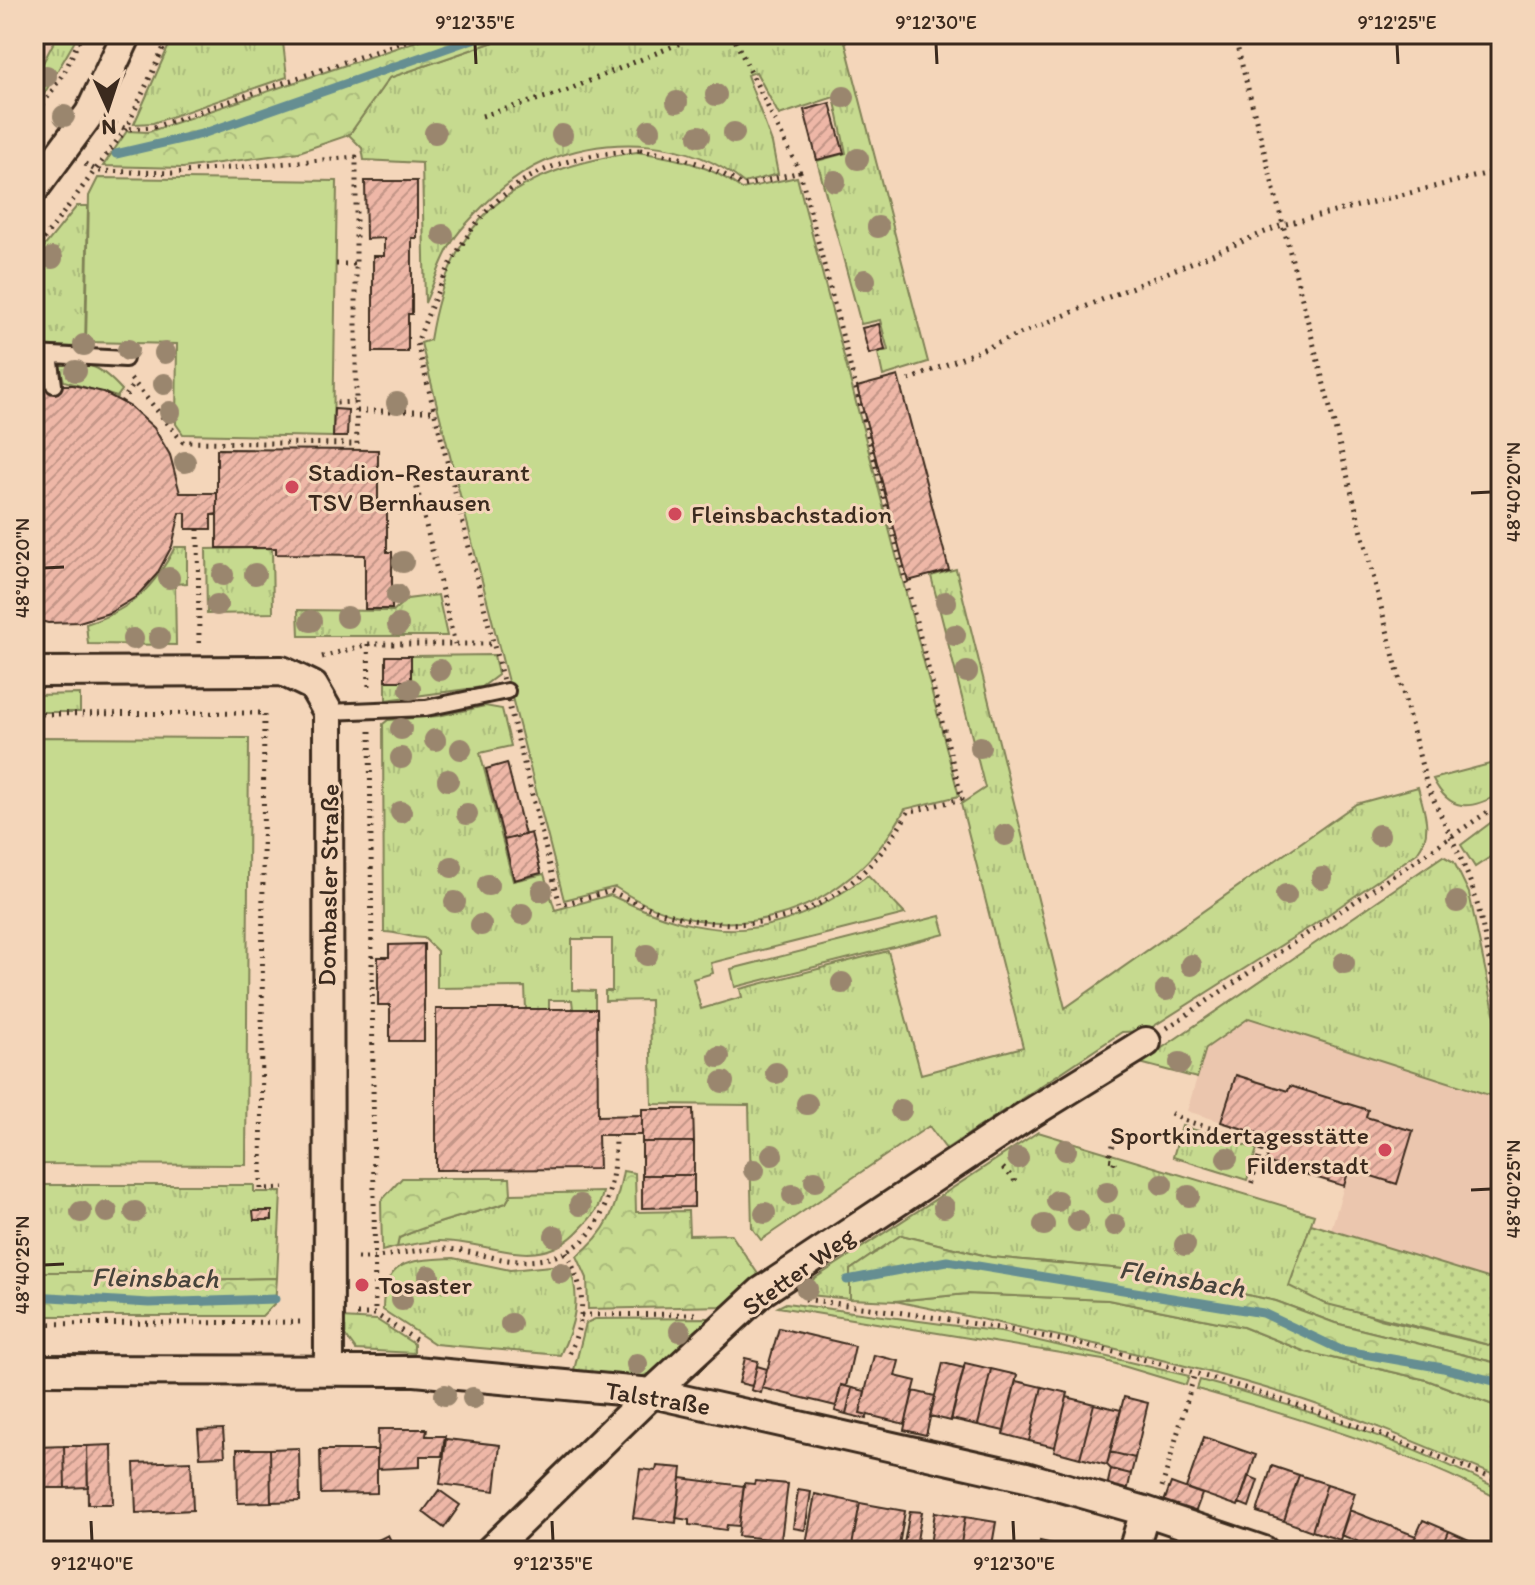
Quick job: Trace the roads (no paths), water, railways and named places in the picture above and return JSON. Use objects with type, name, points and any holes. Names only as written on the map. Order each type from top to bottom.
[{"type":"street","points":[[34,189],[90,113],[127,34]]},
{"type":"street","points":[[34,672],[282,671],[313,686],[328,712]]},
{"type":"street","name":"Dombasler Straße","points":[[328,712],[329,1370]]},
{"type":"street","name":"Stetter Weg","points":[[490,1551],[761,1292],[1035,1110],[1146,1042]]},
{"type":"street","name":"Talstraße","points":[[34,1370],[329,1370],[498,1376],[652,1393],[913,1450],[1150,1512],[1264,1551]]},
{"type":"street","points":[[1133,1551],[1150,1512]]},
{"type":"lane","points":[[34,354],[125,359]]},
{"type":"lane","points":[[50,355],[54,385]]},
{"type":"lane","points":[[328,712],[426,708],[507,691]]},
{"type":"waterway","points":[[116,154],[202,134],[487,34]]},
{"type":"waterway","name":"Fleinsbach","points":[[847,1280],[947,1261],[1263,1313],[1341,1350],[1443,1368],[1501,1383]]},
{"type":"waterway","name":"Fleinsbach","points":[[34,1296],[149,1303],[275,1299]]},
{"type":"place","name":"Stadion-Restaurant TSV Bernhausen","points":[[292,487]]},
{"type":"place","name":"Fleinsbachstadion","points":[[675,514]]},
{"type":"place","name":"Sportkindertagesstätte Filderstadt","points":[[1385,1150]]},
{"type":"place","name":"Tosaster","points":[[362,1285]]}]
